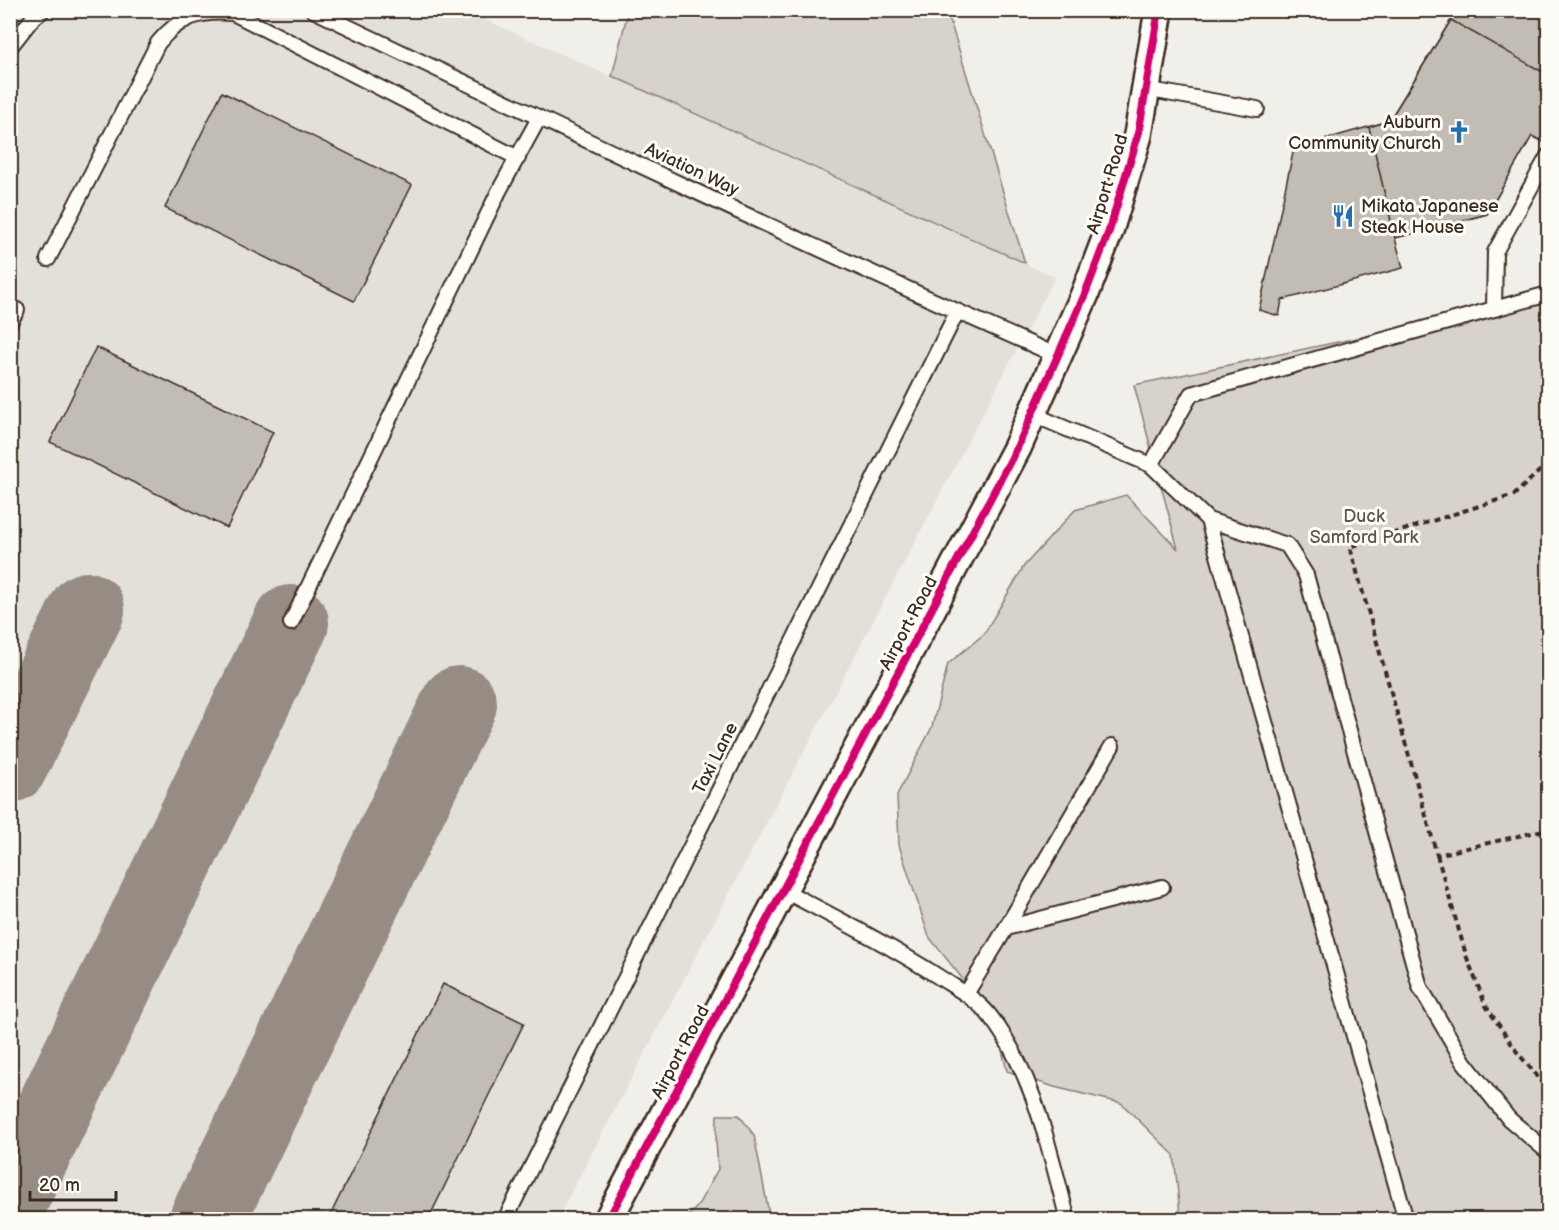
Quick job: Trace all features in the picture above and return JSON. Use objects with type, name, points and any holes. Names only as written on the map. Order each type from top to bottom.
[{"type":"street","name":"Airport Road","points":[[608,1220],[1017,448],[1085,294],[1109,231],[1138,135],[1159,10]]},
{"type":"lane","points":[[10,47],[43,10]]},
{"type":"lane","name":"Aviation Way","points":[[313,10],[539,118],[957,312],[1058,356]]},
{"type":"lane","points":[[48,259],[158,43],[177,24],[203,13],[233,13],[518,158]]},
{"type":"lane","points":[[1145,89],[1257,109]]},
{"type":"lane","points":[[291,623],[499,191],[539,118]]},
{"type":"lane","points":[[1494,309],[1495,252],[1548,156]]},
{"type":"lane","points":[[1151,465],[1191,394],[1548,294]]},
{"type":"lane","points":[[10,306],[16,310],[10,322]]},
{"type":"lane","name":"Taxi Lane","points":[[505,1220],[957,312]]},
{"type":"lane","points":[[1032,414],[1151,465],[1208,520],[1287,545],[1306,575],[1420,987],[1464,1062],[1509,1119],[1548,1152]]},
{"type":"lane","points":[[1208,520],[1406,1220]]},
{"type":"lane","points":[[966,994],[1112,746]]},
{"type":"lane","points":[[1006,928],[1162,887]]},
{"type":"lane","points":[[783,890],[901,953],[966,994],[988,1014],[1008,1042],[1032,1093],[1068,1220]]},
{"type":"path","points":[[1548,463],[1514,495],[1350,547],[1467,958],[1486,1006],[1517,1052],[1548,1089]]},
{"type":"path","points":[[1437,855],[1548,829]]},
{"type":"shaded area","points":[[10,11],[466,11],[1055,277],[557,1219],[11,1219]]},
{"type":"green space","points":[[628,11],[947,11],[1025,263],[612,76]]},
{"type":"green space","name":"Duck Samford Park","points":[[1548,294],[1548,1219],[1184,1219],[1180,1213],[1174,1155],[1121,1103],[1054,1087],[1007,1071],[994,1018],[929,937],[899,845],[897,795],[932,727],[948,664],[984,634],[1024,566],[1075,510],[1126,495],[1178,549],[1134,385],[1494,309]]},
{"type":"green space","points":[[717,1115],[739,1115],[754,1135],[770,1219],[685,1219],[697,1207],[718,1169]]},
{"type":"building","points":[[1448,10],[1548,10],[1548,139],[1546,143],[1532,136],[1487,214],[1395,238],[1403,268],[1282,300],[1279,316],[1259,310],[1294,148],[1389,121],[1451,20]]},
{"type":"building","name":"Auburn Community Church","points":[[1451,20],[1548,75],[1548,139],[1546,143],[1532,136],[1487,214],[1395,238],[1369,127],[1389,121]]},
{"type":"building","points":[[222,92],[412,185],[354,301],[165,208]]},
{"type":"building","points":[[96,347],[273,432],[227,528],[50,442]]},
{"type":"building","points":[[443,984],[524,1023],[428,1220],[328,1220]]},
{"type":"taxiway","points":[[10,765],[87,610]]},
{"type":"taxiway","points":[[10,1200],[291,623]]},
{"type":"taxiway","points":[[207,1220],[459,704]]},
{"type":"cycle path","points":[[608,1220],[1017,448],[1085,294],[1109,231],[1138,135],[1159,10]]},
{"type":"place","name":"Auburn Community Church","points":[[1459,132]]},
{"type":"place","name":"Mikata Japanese Steak House","points":[[1343,216]]}]
